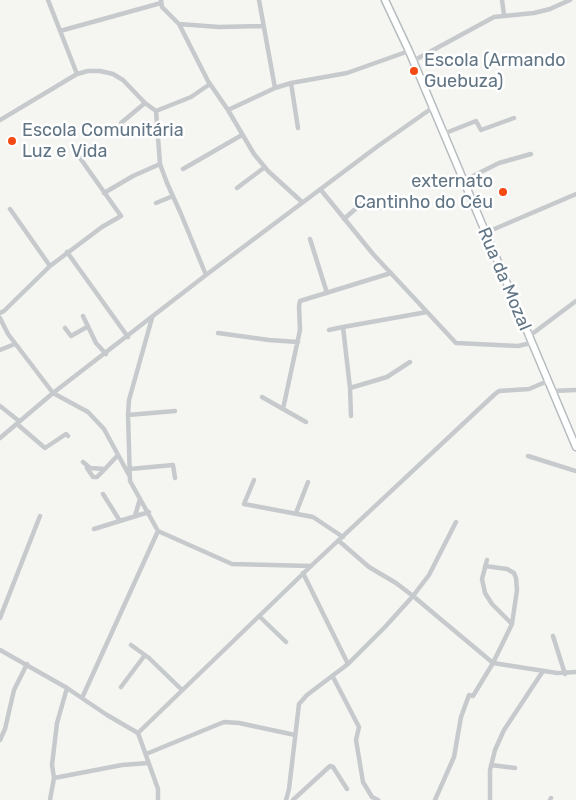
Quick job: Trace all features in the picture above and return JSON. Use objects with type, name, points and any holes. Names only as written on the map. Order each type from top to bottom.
[{"type":"main road","name":"Rua da Mozal","points":[[385,0],[413,61],[576,447]]},
{"type":"street","points":[[48,0],[77,74]]},
{"type":"street","points":[[151,0],[154,5]]},
{"type":"street","points":[[260,0],[275,88]]},
{"type":"street","points":[[502,0],[504,15]]},
{"type":"street","points":[[413,61],[494,17],[534,13],[550,9],[570,0]]},
{"type":"street","points":[[60,31],[161,2],[164,10],[179,24],[210,84],[265,167],[302,202]]},
{"type":"street","points":[[179,24],[219,27],[263,26]]},
{"type":"street","points":[[228,110],[275,88],[291,83],[339,76],[408,51]]},
{"type":"street","points":[[0,119],[77,74],[100,71],[112,74],[123,80],[145,103],[156,111],[160,164],[206,275]]},
{"type":"street","points":[[291,83],[298,128]]},
{"type":"street","points":[[156,111],[191,97],[210,84]]},
{"type":"street","points":[[123,135],[121,123],[145,103]]},
{"type":"street","points":[[0,438],[53,393],[206,275],[302,202],[432,108]]},
{"type":"street","points":[[444,134],[476,121],[481,130],[514,118]]},
{"type":"street","points":[[184,169],[242,134]]},
{"type":"street","points":[[0,313],[67,252],[121,216],[80,158],[87,153]]},
{"type":"street","points":[[463,181],[499,163],[531,154]]},
{"type":"street","points":[[104,193],[133,176],[160,164]]},
{"type":"street","points":[[236,188],[265,167]]},
{"type":"street","points":[[321,190],[373,254],[456,343],[518,346],[530,340],[576,301]]},
{"type":"street","points":[[485,234],[576,194]]},
{"type":"street","points":[[156,204],[173,196]]},
{"type":"street","points":[[344,219],[361,204],[364,208],[377,201],[380,208]]},
{"type":"street","points":[[10,210],[50,266]]},
{"type":"street","points":[[310,240],[327,292]]},
{"type":"street","points":[[67,252],[128,337]]},
{"type":"street","points":[[283,409],[300,330],[300,301],[391,272]]},
{"type":"street","points":[[329,330],[427,312]]},
{"type":"street","points":[[83,316],[96,343],[106,354]]},
{"type":"street","points":[[0,318],[15,344],[53,393],[88,412],[104,429],[130,476]]},
{"type":"street","points":[[152,318],[129,400],[128,415],[132,485],[149,512],[158,531],[232,564],[311,566]]},
{"type":"street","points":[[65,328],[71,336],[87,327]]},
{"type":"street","points":[[343,327],[350,388],[351,416]]},
{"type":"street","points":[[218,333],[298,342]]},
{"type":"street","points":[[0,350],[15,344]]},
{"type":"street","points":[[350,388],[387,377],[410,362]]},
{"type":"street","points":[[138,732],[311,566],[495,394],[499,391],[529,389],[548,381]]},
{"type":"street","points":[[552,391],[576,390]]},
{"type":"street","points":[[262,397],[306,422]]},
{"type":"street","points":[[0,406],[45,448],[66,434],[68,436]]},
{"type":"street","points":[[128,415],[175,411]]},
{"type":"street","points":[[83,462],[93,477],[97,477],[118,454]]},
{"type":"street","points":[[528,456],[576,471]]},
{"type":"street","points":[[130,469],[174,465],[175,478]]},
{"type":"street","points":[[87,466],[90,468],[105,468]]},
{"type":"street","points":[[254,480],[244,504],[315,518],[341,539],[369,567],[413,596],[493,663],[565,674],[576,672]]},
{"type":"street","points":[[296,513],[308,482]]},
{"type":"street","points":[[103,494],[120,521]]},
{"type":"street","points":[[135,516],[140,499]]},
{"type":"street","points":[[94,529],[149,512]]},
{"type":"street","points":[[0,618],[40,516]]},
{"type":"street","points":[[286,800],[289,789],[298,704],[348,664],[413,596],[430,575],[456,522]]},
{"type":"street","points":[[82,698],[158,531]]},
{"type":"street","points":[[487,560],[482,579],[485,593],[492,604],[512,624]]},
{"type":"street","points":[[435,800],[454,757],[461,717],[469,695],[473,696],[493,663],[512,624],[517,590],[514,573],[507,569],[485,566]]},
{"type":"street","points":[[304,574],[348,664]]},
{"type":"street","points":[[260,617],[286,642]]},
{"type":"street","points":[[553,636],[565,674]]},
{"type":"street","points":[[131,645],[145,655],[182,690]]},
{"type":"street","points":[[0,650],[68,688],[138,732],[158,789],[158,800]]},
{"type":"street","points":[[121,687],[145,655]]},
{"type":"street","points":[[0,740],[5,728],[14,690],[27,664]]},
{"type":"street","points":[[490,800],[491,766],[495,750],[504,730],[543,671]]},
{"type":"street","points":[[333,677],[359,727],[356,740],[363,782],[371,799],[378,800]]},
{"type":"street","points":[[50,800],[54,778],[52,765],[56,729],[68,688]]},
{"type":"street","points":[[146,754],[219,722],[239,723],[295,735]]},
{"type":"street","points":[[54,778],[122,765],[148,763]]},
{"type":"street","points":[[293,800],[330,766],[347,789]]},
{"type":"street","points":[[491,766],[515,768]]},
{"type":"place","name":"Escola (Armando Guebuza)","points":[[414,71]]},
{"type":"place","name":"Escola Comunitária Luz e Vida","points":[[12,141]]},
{"type":"place","name":"externato Cantinho do Céu","points":[[503,192]]}]
